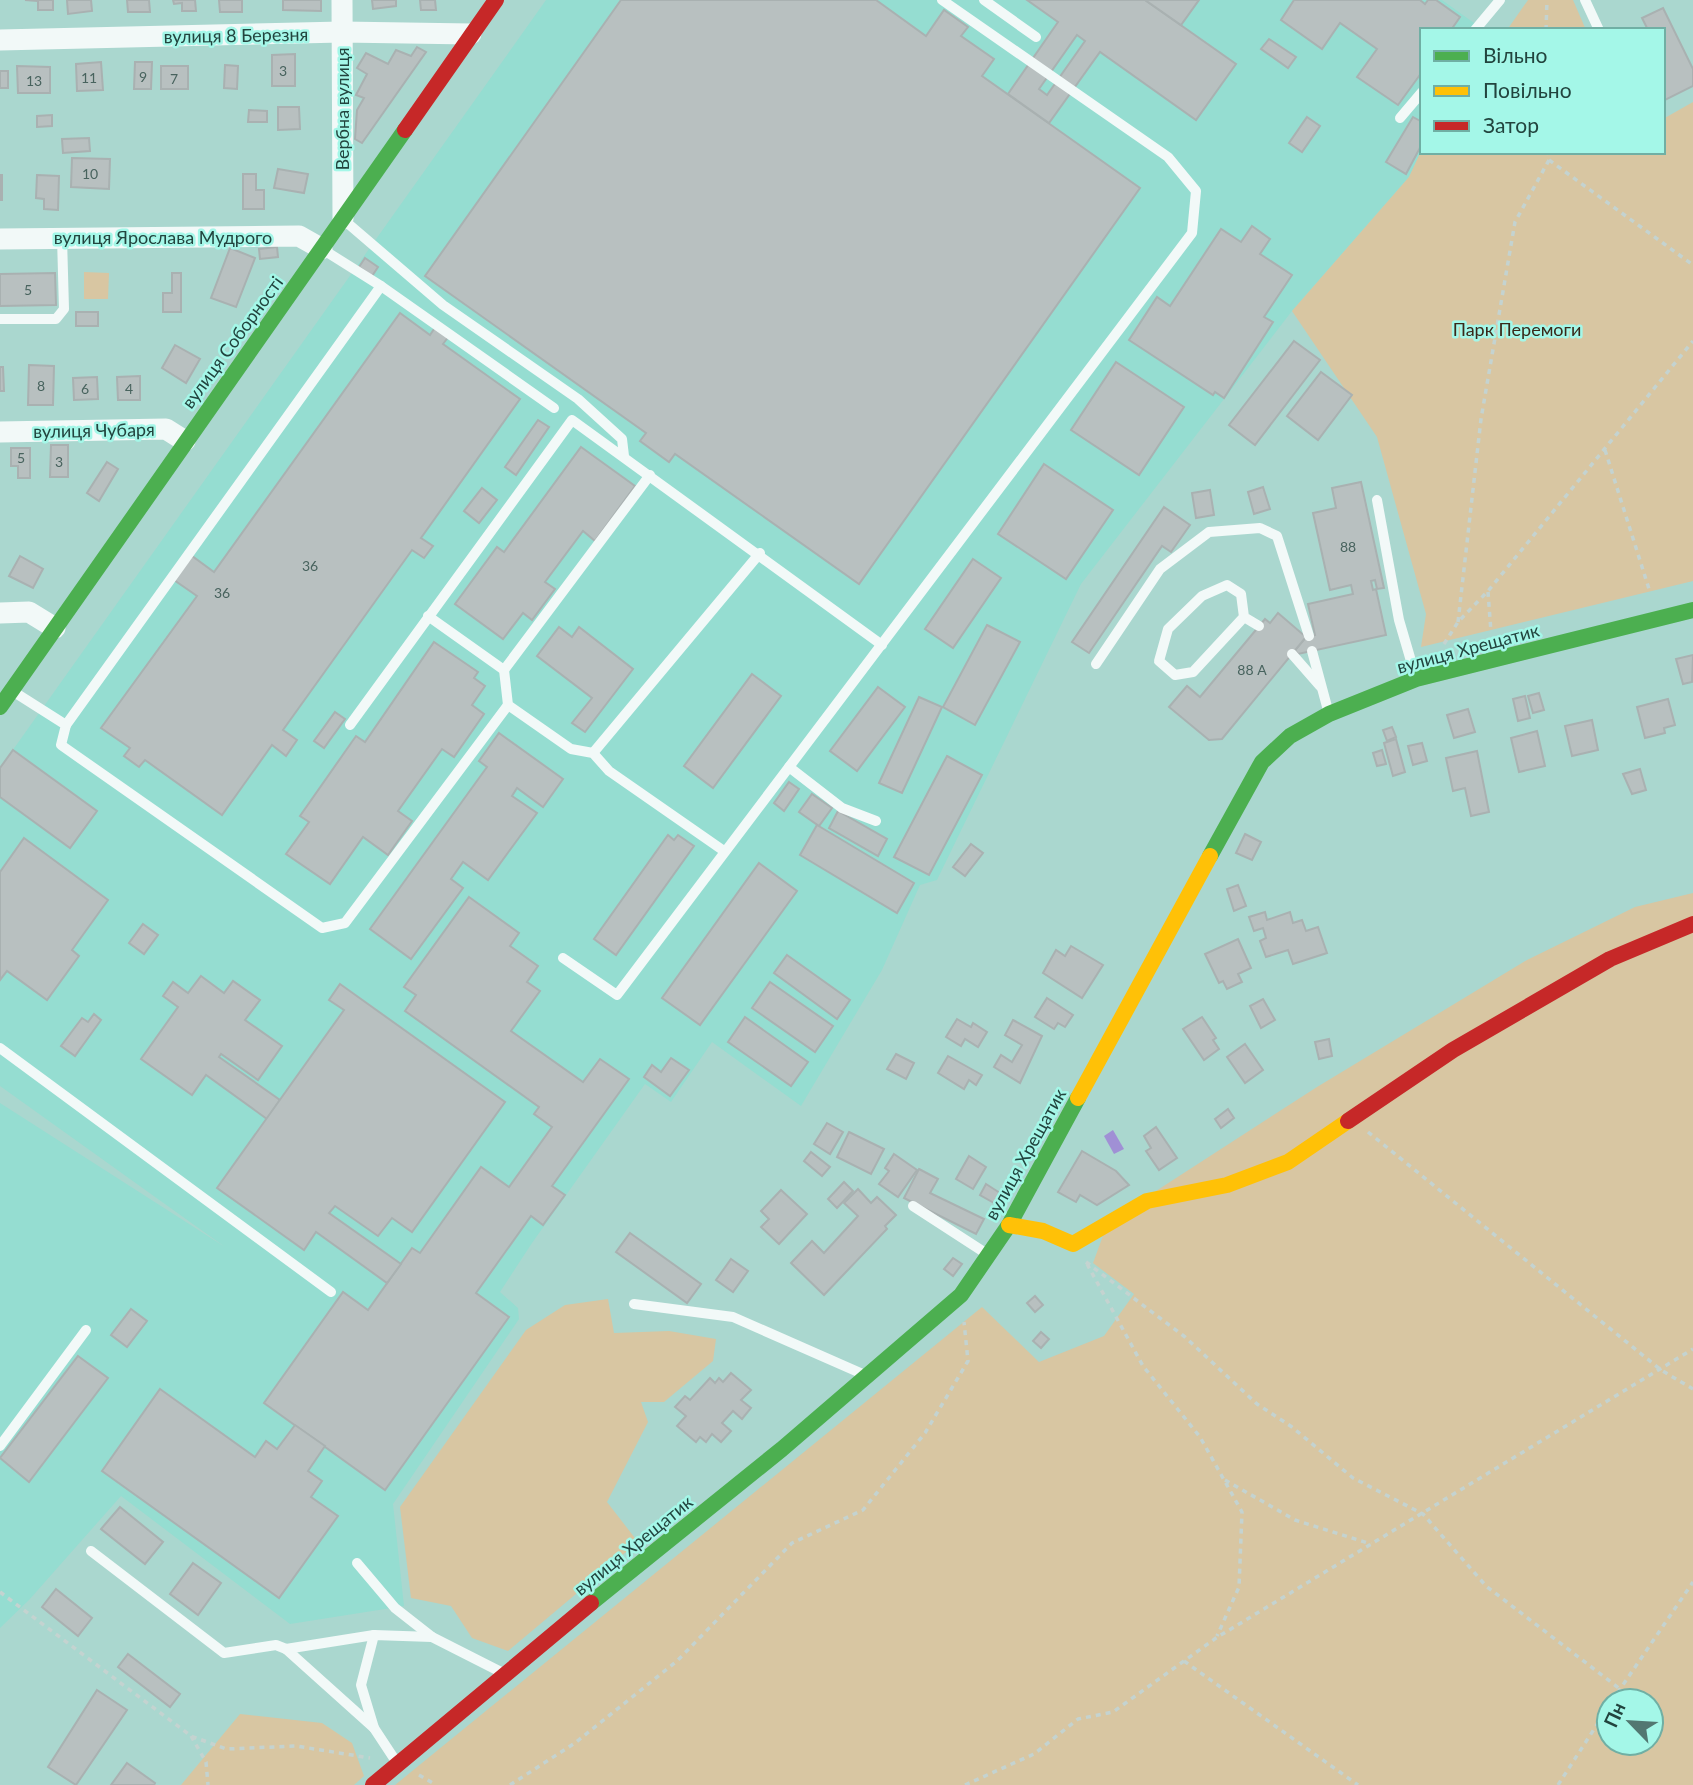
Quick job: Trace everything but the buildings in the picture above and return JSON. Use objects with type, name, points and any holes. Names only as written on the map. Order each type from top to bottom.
[{"type":"street","name":"Вербна вулиця","points":[[342,0],[343,219]]},
{"type":"street","name":"вулиця Соборності","points":[[0,707],[496,0]]},
{"type":"street","name":"вулиця 8 Березня","points":[[0,40],[342,32],[471,34]]},
{"type":"street","name":"вулиця Ярослава Мудрого","points":[[0,239],[299,236],[322,249]]},
{"type":"street","name":"вулиця Чубаря","points":[[0,432],[166,429],[185,441]]},
{"type":"street","name":"вулиця Хрещатик","points":[[373,1785],[503,1673],[867,1376],[961,1295],[1009,1225],[1262,762],[1290,736],[1329,714],[1416,679],[1693,610]]},
{"type":"street","points":[[0,612],[29,612],[55,628]]},
{"type":"street","points":[[1009,1225],[1043,1231],[1073,1244],[1147,1201],[1227,1185],[1288,1162],[1453,1050],[1610,959],[1693,924]]},
{"type":"lane","points":[[563,958],[617,995],[1192,233],[1196,191],[1168,157],[942,0]]},
{"type":"lane","points":[[984,0],[1036,37]]},
{"type":"lane","points":[[1477,28],[1500,0]]},
{"type":"lane","points":[[1585,0],[1598,28]]},
{"type":"lane","points":[[1400,118],[1420,94]]},
{"type":"lane","points":[[343,219],[443,305],[598,415],[622,439],[624,456]]},
{"type":"lane","points":[[0,319],[56,319],[64,309],[62,238]]},
{"type":"lane","points":[[322,249],[381,286],[554,408]]},
{"type":"lane","points":[[381,286],[66,724],[61,745],[322,928],[345,923],[508,705],[504,670],[650,475]]},
{"type":"lane","points":[[350,725],[572,420],[760,553],[882,645]]},
{"type":"lane","points":[[1377,500],[1399,620],[1416,679]]},
{"type":"lane","points":[[1096,664],[1160,569],[1209,532],[1260,528],[1277,536],[1309,636]]},
{"type":"lane","points":[[593,753],[760,553]]},
{"type":"lane","points":[[1227,585],[1241,594],[1244,617],[1193,672],[1175,675],[1159,661],[1168,629],[1202,596],[1227,585]]},
{"type":"lane","points":[[428,616],[504,670]]},
{"type":"lane","points":[[1244,617],[1259,626]]},
{"type":"lane","points":[[1312,651],[1329,714]]},
{"type":"lane","points":[[1292,654],[1322,688]]},
{"type":"lane","points":[[12,690],[66,724]]},
{"type":"lane","points":[[508,705],[571,749],[593,753],[609,772],[724,851]]},
{"type":"lane","points":[[789,767],[842,808],[876,821]]},
{"type":"lane","points":[[0,1048],[331,1292]]},
{"type":"lane","points":[[914,1206],[990,1256]]},
{"type":"lane","points":[[634,1304],[733,1317],[867,1376]]},
{"type":"lane","points":[[0,1446],[86,1330]]},
{"type":"lane","points":[[91,1551],[224,1653],[276,1645],[286,1649],[374,1728],[397,1763]]},
{"type":"lane","points":[[357,1563],[395,1608],[432,1637],[503,1673]]},
{"type":"lane","points":[[286,1649],[374,1635],[432,1637]]},
{"type":"lane","points":[[374,1635],[361,1685],[374,1728]]},
{"type":"path","points":[[1546,28],[1547,0]]},
{"type":"path","points":[[1458,622],[1480,419],[1515,222],[1549,160],[1548,154]]},
{"type":"path","points":[[1549,160],[1693,265]]},
{"type":"path","points":[[1444,643],[1458,622],[1488,591],[1693,341]]},
{"type":"path","points":[[1605,450],[1650,592]]},
{"type":"path","points":[[1488,591],[1491,632]]},
{"type":"path","points":[[1351,1118],[1661,1370],[1693,1389]]},
{"type":"path","points":[[1073,1244],[1086,1262],[1143,1366],[1200,1437],[1242,1512],[1239,1587],[1216,1638]]},
{"type":"path","points":[[1086,1262],[1185,1337],[1257,1404],[1292,1427],[1353,1478],[1423,1514],[1486,1586],[1617,1687]]},
{"type":"path","points":[[510,1785],[575,1744],[677,1661],[792,1543],[863,1510],[925,1433],[968,1361],[961,1295]]},
{"type":"path","points":[[965,1785],[1034,1754],[1078,1719],[1113,1712],[1216,1638],[1693,1349]]},
{"type":"path","points":[[1223,1479],[1295,1520],[1371,1545]]},
{"type":"path","points":[[1621,1687],[1693,1582]]},
{"type":"path","points":[[0,1591],[191,1736],[226,1749],[296,1746],[397,1763],[436,1785]]},
{"type":"path","points":[[1184,1661],[1358,1785]]},
{"type":"path","points":[[1558,1785],[1595,1728]]},
{"type":"path","points":[[191,1736],[206,1762],[208,1785]]},
{"type":"shaded area","points":[[546,0],[1442,0],[1481,28],[1420,28],[1420,153],[1409,177],[1292,311],[1081,584],[937,880],[920,885],[882,970],[801,1106],[712,1042],[671,1102],[645,1084],[532,1243],[500,1292],[518,1308],[519,1319],[393,1504],[404,1606],[290,1624],[121,1496],[29,1600],[0,1628],[0,1103],[225,1247],[0,1086],[0,768]]},
{"type":"shaded area","points":[[1113,1130],[1124,1149],[1114,1154],[1104,1136]]},
{"type":"green space","points":[[1528,0],[1573,0],[1585,28],[1508,28]]},
{"type":"green space","name":"Парк Перемоги","points":[[1693,102],[1693,581],[1421,647],[1426,614],[1377,437],[1292,311],[1409,177],[1420,153],[1665,154],[1665,118]]},
{"type":"green space","points":[[84,272],[109,273],[108,299],[84,299]]},
{"type":"green space","points":[[1693,893],[1693,1785],[395,1785],[982,1307],[1039,1362],[1104,1336],[1134,1294],[1093,1263],[1108,1222],[1317,1087],[1527,960],[1635,907]]},
{"type":"green space","points":[[608,1299],[614,1333],[669,1331],[716,1339],[713,1361],[664,1402],[641,1402],[648,1422],[607,1502],[638,1542],[508,1651],[472,1638],[451,1606],[411,1598],[400,1507],[526,1330],[565,1305]]},
{"type":"green space","points":[[240,1714],[322,1723],[352,1743],[364,1776],[354,1785],[181,1785]]},
{"type":"traffic: fast","points":[[0,707],[405,130]]},
{"type":"traffic: fast","points":[[1210,856],[1262,762],[1290,736],[1329,714],[1416,679],[1693,610]]},
{"type":"traffic: fast","points":[[591,1603],[782,1449],[961,1295],[1009,1225],[1078,1098]]},
{"type":"traffic: slow","points":[[1078,1098],[1210,856]]},
{"type":"traffic: slow","points":[[1009,1225],[1043,1231],[1073,1244],[1147,1201],[1227,1185],[1288,1162],[1348,1121]]},
{"type":"traffic: jam","points":[[405,130],[496,0]]},
{"type":"traffic: jam","points":[[1348,1121],[1453,1050],[1610,959],[1693,924]]},
{"type":"traffic: jam","points":[[373,1785],[591,1603]]}]
